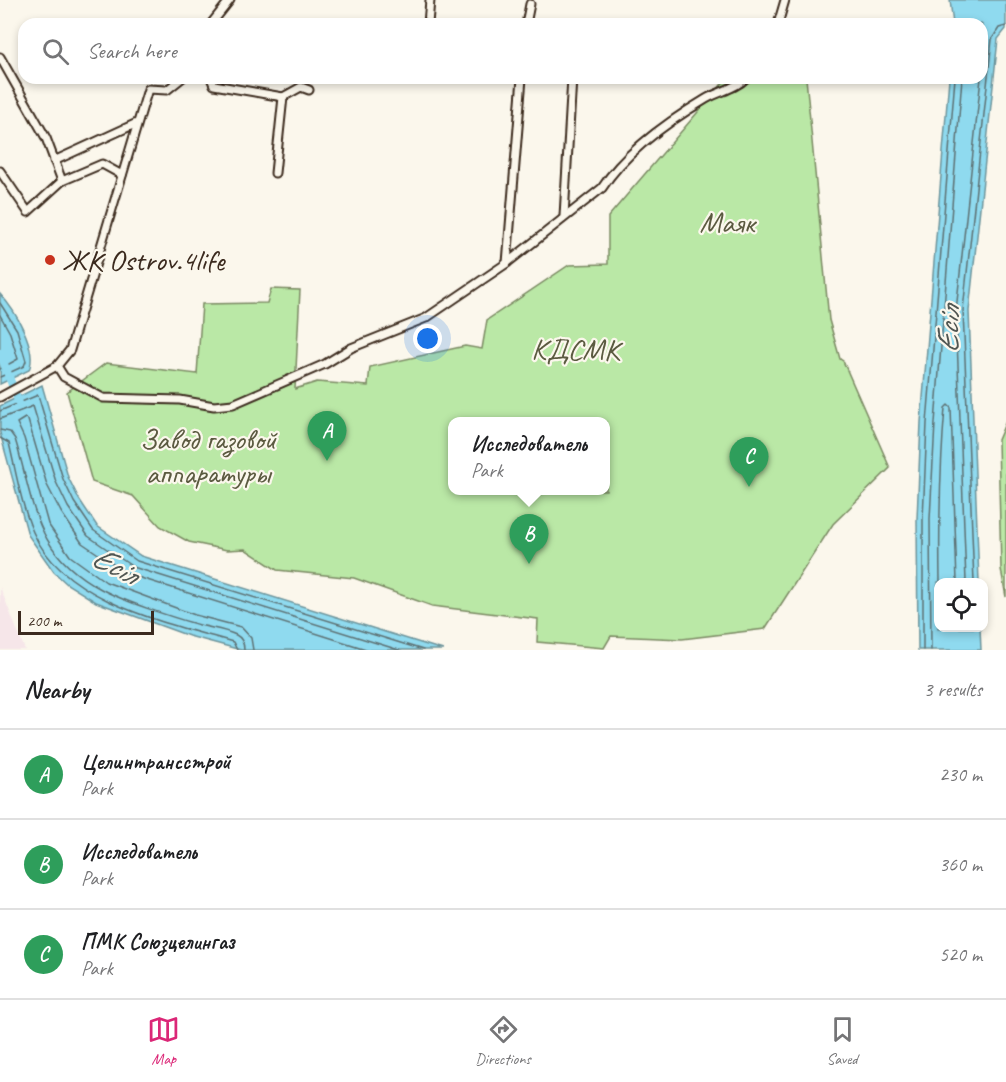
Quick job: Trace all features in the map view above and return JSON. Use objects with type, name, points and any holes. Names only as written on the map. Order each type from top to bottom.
[{"type":"street","points":[[216,18],[230,0]]},
{"type":"street","points":[[428,18],[430,0]]},
{"type":"street","points":[[780,18],[785,0]]},
{"type":"street","points":[[527,18],[530,4]]},
{"type":"street","points":[[0,57],[46,138],[62,181]]},
{"type":"street","points":[[0,397],[57,366],[66,356],[148,89],[167,90],[174,84]]},
{"type":"street","points":[[214,84],[283,97],[301,87],[309,90]]},
{"type":"street","points":[[507,263],[522,84]]},
{"type":"street","points":[[564,216],[572,84]]},
{"type":"street","points":[[57,366],[64,376],[103,398],[180,400],[214,406],[233,405],[325,364],[351,348],[426,318],[507,263],[602,188],[612,172],[691,108],[721,90],[740,84]]},
{"type":"street","points":[[275,173],[283,97]]},
{"type":"street","points":[[54,161],[137,123]]},
{"type":"street","points":[[0,171],[28,212],[62,181],[102,164],[122,174]]},
{"type":"shaded area","points":[[0,587],[25,650],[0,650]]},
{"type":"green space","points":[[722,84],[807,84],[829,320],[840,359],[843,361],[890,468],[833,524],[765,629],[682,639],[611,636],[604,648],[537,642],[538,619],[432,606],[354,578],[277,570],[245,549],[227,550],[189,542],[160,526],[133,496],[92,482],[67,392],[106,363],[197,374],[202,304],[267,303],[271,289],[300,290],[295,389],[317,382],[368,386],[370,367],[465,346],[482,349],[487,320],[569,265],[608,264],[608,217]]},
{"type":"green space","points":[[1006,421],[1006,597],[1001,569],[998,440]]},
{"type":"water","points":[[950,0],[1006,0],[1006,29],[998,39],[969,311],[979,578],[934,578],[934,632],[980,632],[981,650],[918,650],[917,519],[921,422],[949,84],[988,84],[988,18],[952,18]]},
{"type":"water","points":[[0,294],[24,330],[31,361],[29,370],[0,384]]},
{"type":"water","points":[[42,385],[68,477],[79,499],[97,526],[141,556],[443,650],[241,650],[189,636],[96,602],[67,584],[54,572],[28,535],[0,433],[0,406]]},
{"type":"waterway","name":"Есіл","points":[[0,353],[20,406]]},
{"type":"place","name":"ЖК Ostrov.4life","points":[[50,260]]},
{"type":"place","name":"Целинтрансстрой","points":[[327,461]]},
{"type":"place","name":"ПМК Союзцелингаз","points":[[749,487]]},
{"type":"place","name":"Исследователь","points":[[529,564]]},
{"type":"park label","name":"Маяк","points":[[727,222]]},
{"type":"park label","name":"КДСМК","points":[[575,349]]},
{"type":"park label","name":"Завод газовой аппаратуры","points":[[208,456]]}]
